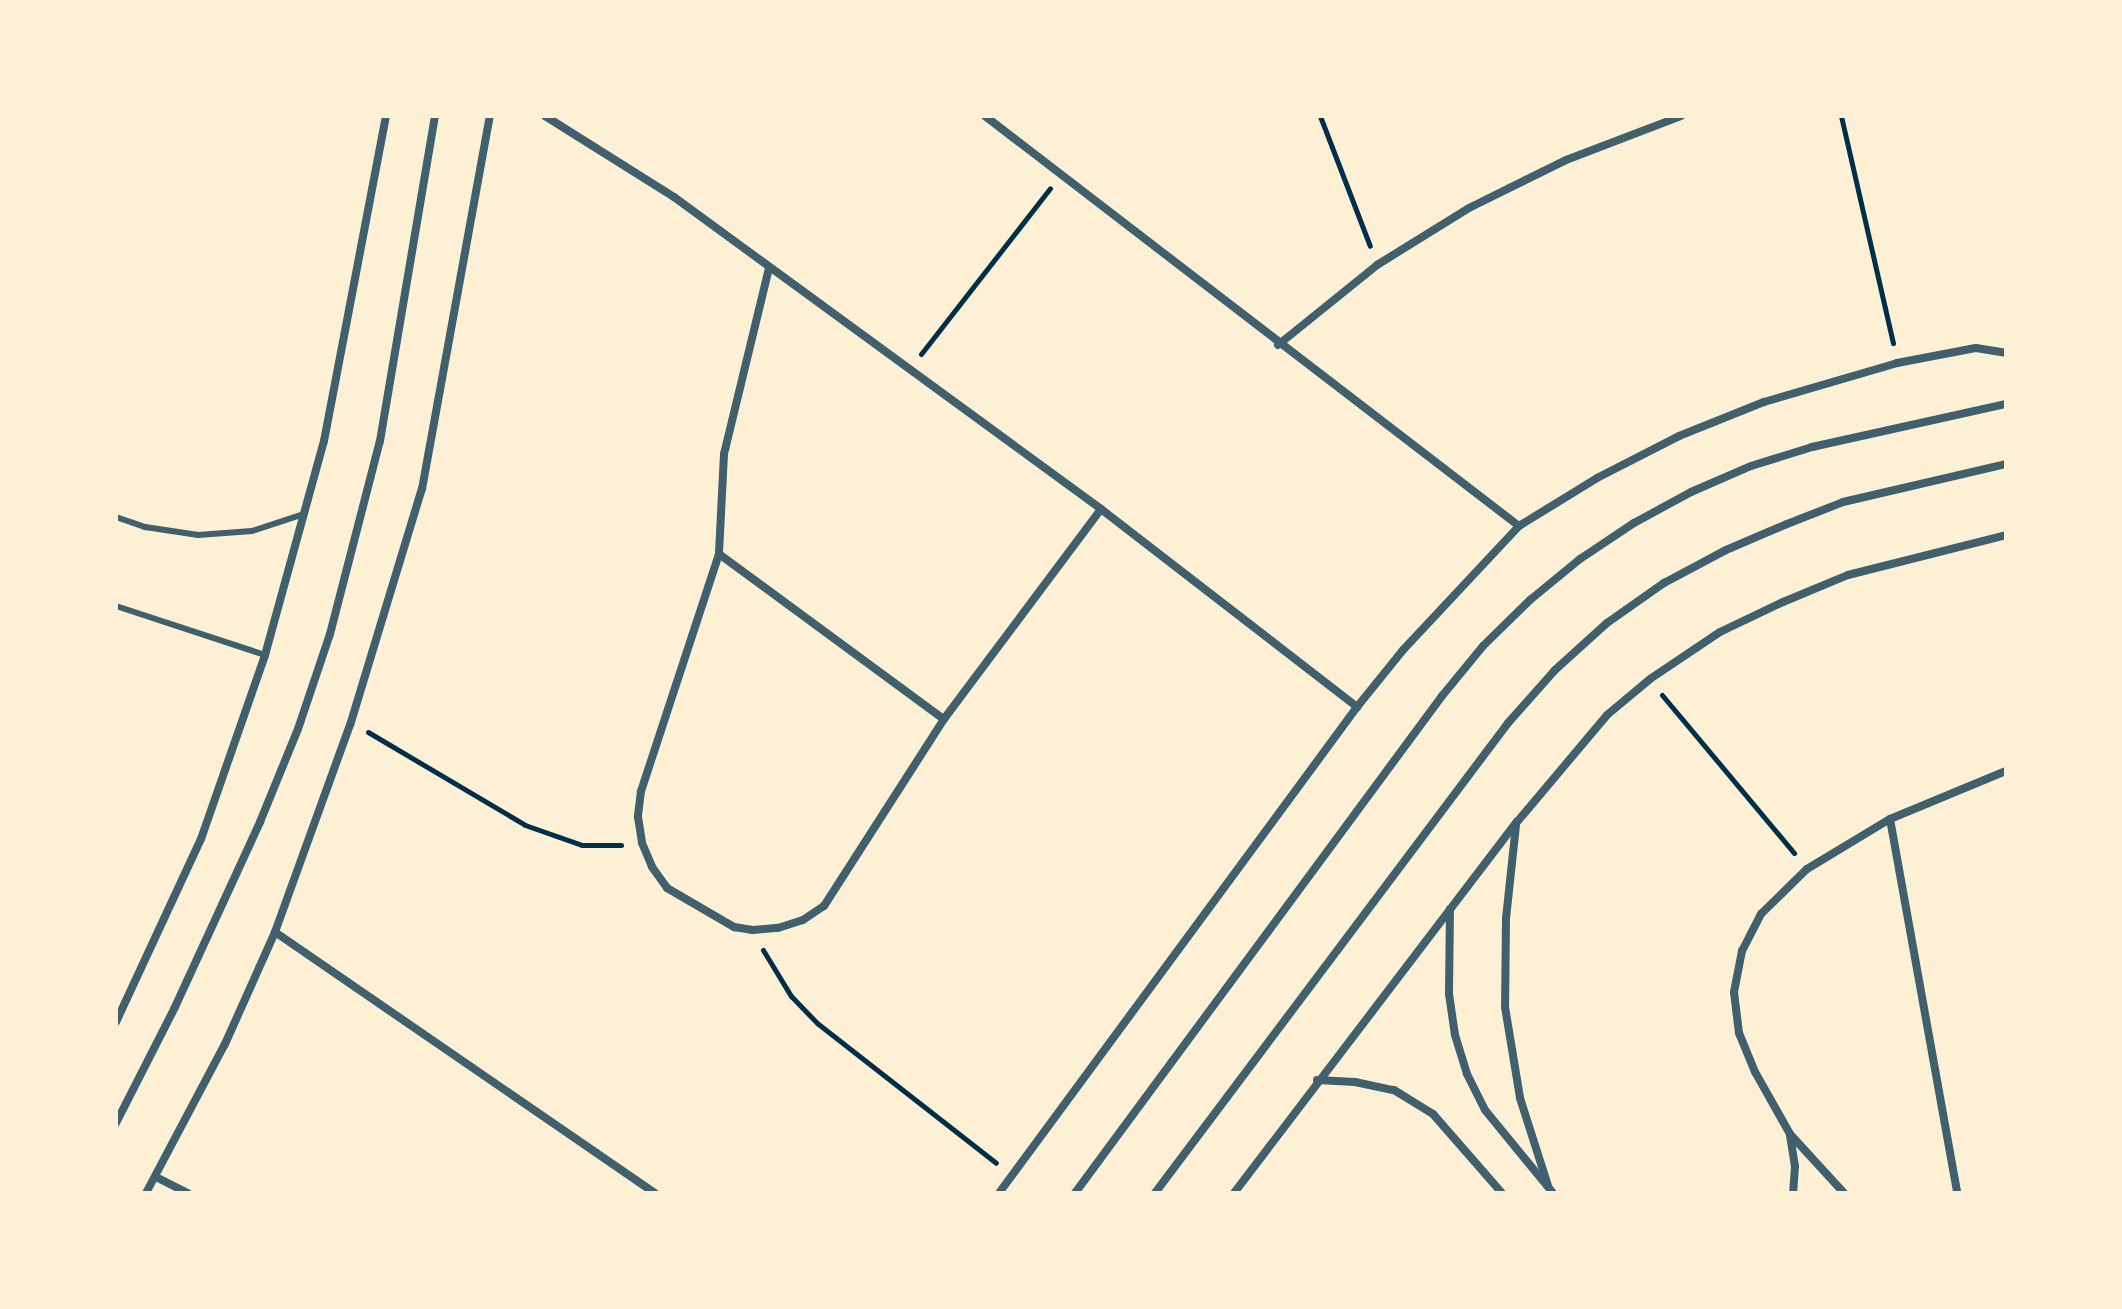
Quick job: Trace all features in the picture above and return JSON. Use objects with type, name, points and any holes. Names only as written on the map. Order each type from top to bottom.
[{"type":"street","points":[[116,1022],[201,839],[265,655],[324,441],[386,116]]},
{"type":"street","points":[[116,1123],[175,1007],[260,822],[298,729],[330,634],[380,441],[435,116]]},
{"type":"street","points":[[146,1193],[225,1044],[275,932],[351,722],[422,489],[490,116]]},
{"type":"street","points":[[545,116],[674,197],[1101,509],[1357,707]]},
{"type":"street","points":[[985,116],[1278,345],[1519,526]]},
{"type":"street","points":[[1278,345],[1377,265],[1469,208],[1552,167],[1681,116]]},
{"type":"street","points":[[769,268],[724,454],[719,554],[641,791],[638,817],[642,843],[652,867],[667,888],[734,927],[753,930],[778,928],[803,920],[824,906],[944,719],[1101,509]]},
{"type":"street","points":[[999,1193],[1357,707],[1403,650],[1519,526],[1597,478],[1679,436],[1764,402],[1897,363],[1976,348],[2006,353]]},
{"type":"street","points":[[1075,1193],[1442,696],[1483,646],[1530,600],[1580,559],[1634,523],[1691,492],[1751,466],[1812,447],[2006,404]]},
{"type":"street","points":[[1155,1193],[1508,723],[1555,670],[1607,623],[1664,583],[1726,550],[1787,524],[1843,502],[2006,464]]},
{"type":"street","points":[[1234,1193],[1450,907],[1607,715],[1650,679],[1720,632],[1848,575],[2006,535]]},
{"type":"street","points":[[719,554],[944,719]]},
{"type":"street","points":[[1844,1193],[1790,1134],[1755,1072],[1739,1033],[1734,992],[1742,951],[1761,914],[1807,869],[1890,819],[2006,771]]},
{"type":"street","points":[[1890,819],[1957,1193]]},
{"type":"street","points":[[1517,822],[1506,918],[1505,1007],[1520,1098],[1550,1190]]},
{"type":"street","points":[[1450,907],[1449,994],[1455,1035],[1467,1074],[1485,1110],[1550,1190]]},
{"type":"street","points":[[275,932],[655,1193]]},
{"type":"street","points":[[1317,1080],[1355,1082],[1394,1090],[1433,1114],[1502,1193]]},
{"type":"street","points":[[1790,1134],[1795,1166],[1793,1193]]},
{"type":"street","points":[[156,1177],[188,1193]]},
{"type":"lane","points":[[116,517],[145,527],[198,535],[252,531],[304,514]]},
{"type":"lane","points":[[116,606],[265,655]]},
{"type":"path","points":[[1320,116],[1377,265]]},
{"type":"path","points":[[1841,116],[1897,363]]},
{"type":"path","points":[[908,370],[1060,174]]},
{"type":"path","points":[[1650,679],[1807,869]]},
{"type":"path","points":[[351,722],[525,825],[553,838],[582,845],[642,843]]},
{"type":"path","points":[[753,930],[784,985],[817,1023],[1012,1176]]}]
